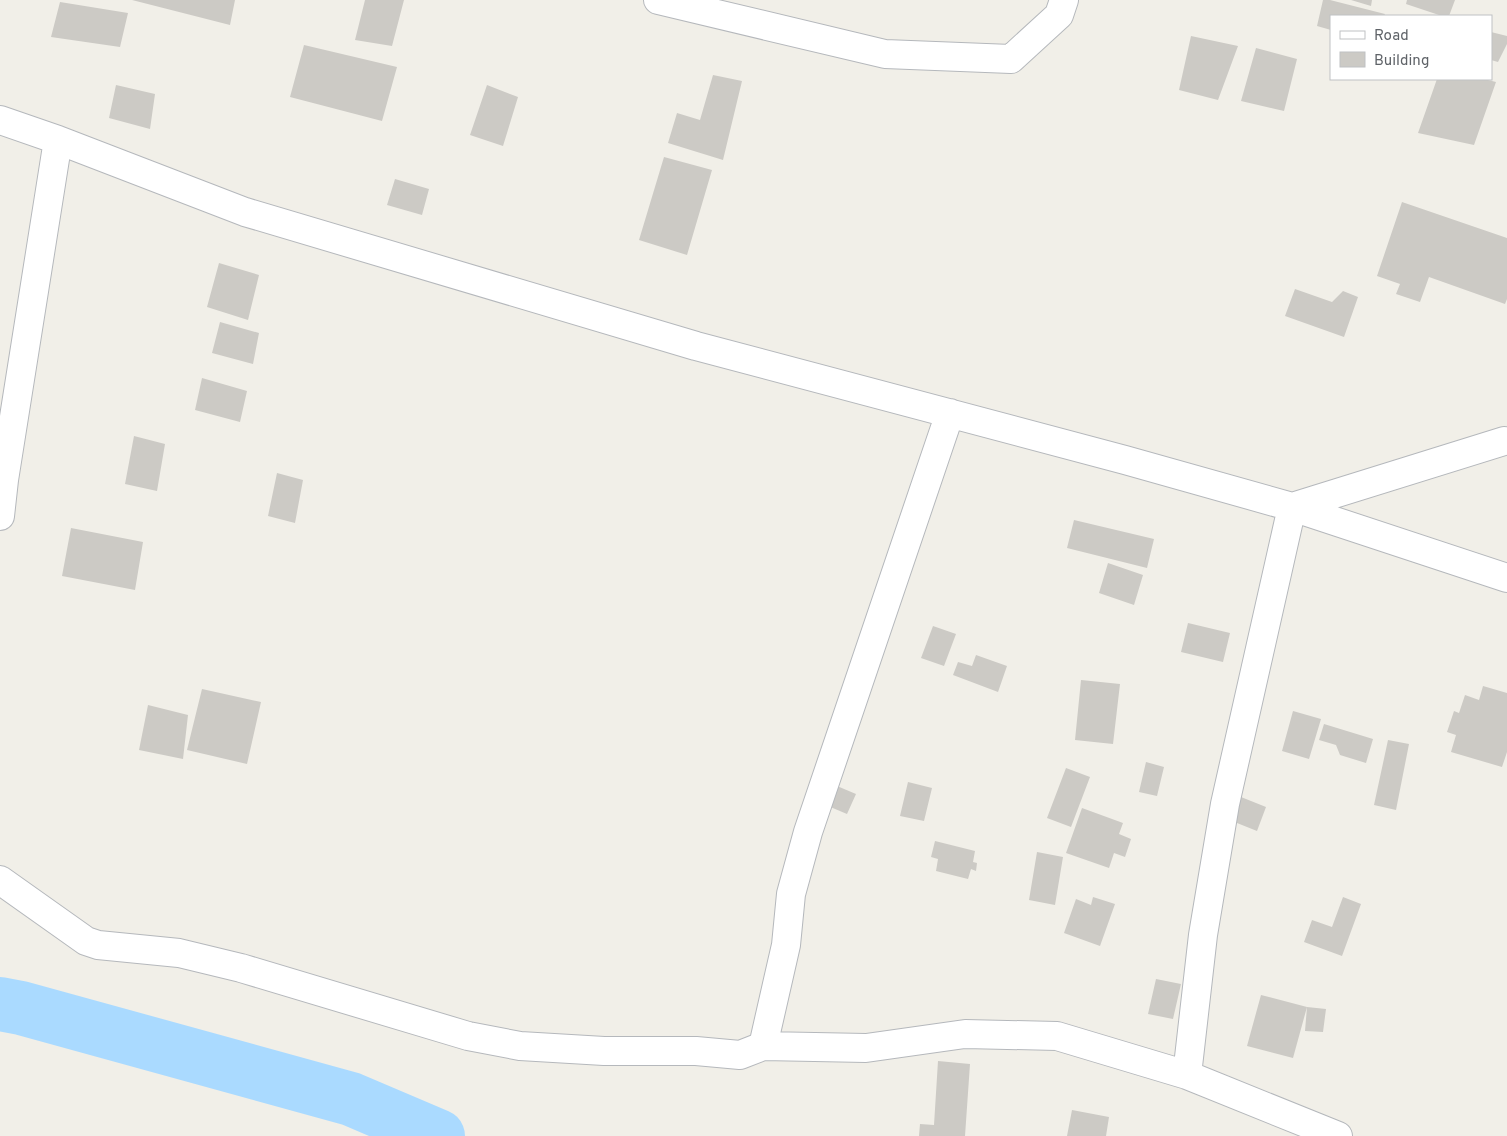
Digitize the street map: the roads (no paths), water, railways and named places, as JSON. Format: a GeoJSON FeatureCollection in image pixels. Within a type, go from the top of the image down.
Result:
{"type":"FeatureCollection","features":[{"type":"Feature","properties":{"kind":"street"},"geometry":{"type":"LineString","coordinates":[[658,0],[885,54],[1011,58],[1059,15],[1064,0]]}},
{"type":"Feature","properties":{"kind":"street"},"geometry":{"type":"LineString","coordinates":[[0,120],[58,140],[244,212],[696,346],[1124,460],[1292,507],[1507,578]]}},
{"type":"Feature","properties":{"kind":"street"},"geometry":{"type":"LineString","coordinates":[[0,516],[4,480],[58,140]]}},
{"type":"Feature","properties":{"kind":"street"},"geometry":{"type":"LineString","coordinates":[[763,1046],[786,945],[791,894],[808,832],[950,413]]}},
{"type":"Feature","properties":{"kind":"street"},"geometry":{"type":"LineString","coordinates":[[1292,507],[1506,440]]}},
{"type":"Feature","properties":{"kind":"street"},"geometry":{"type":"LineString","coordinates":[[1186,1075],[1203,936],[1225,804],[1292,507]]}},
{"type":"Feature","properties":{"kind":"street"},"geometry":{"type":"LineString","coordinates":[[0,880],[86,941],[98,945],[188,955],[241,968],[468,1036],[520,1046],[604,1051],[696,1051],[740,1055],[763,1046],[866,1048],[965,1034],[1057,1036],[1186,1075],[1338,1136]]}},
{"type":"Feature","properties":{"kind":"waterway"},"geometry":{"type":"LineString","coordinates":[[0,1004],[21,1008],[351,1099],[438,1136]]}}]}
